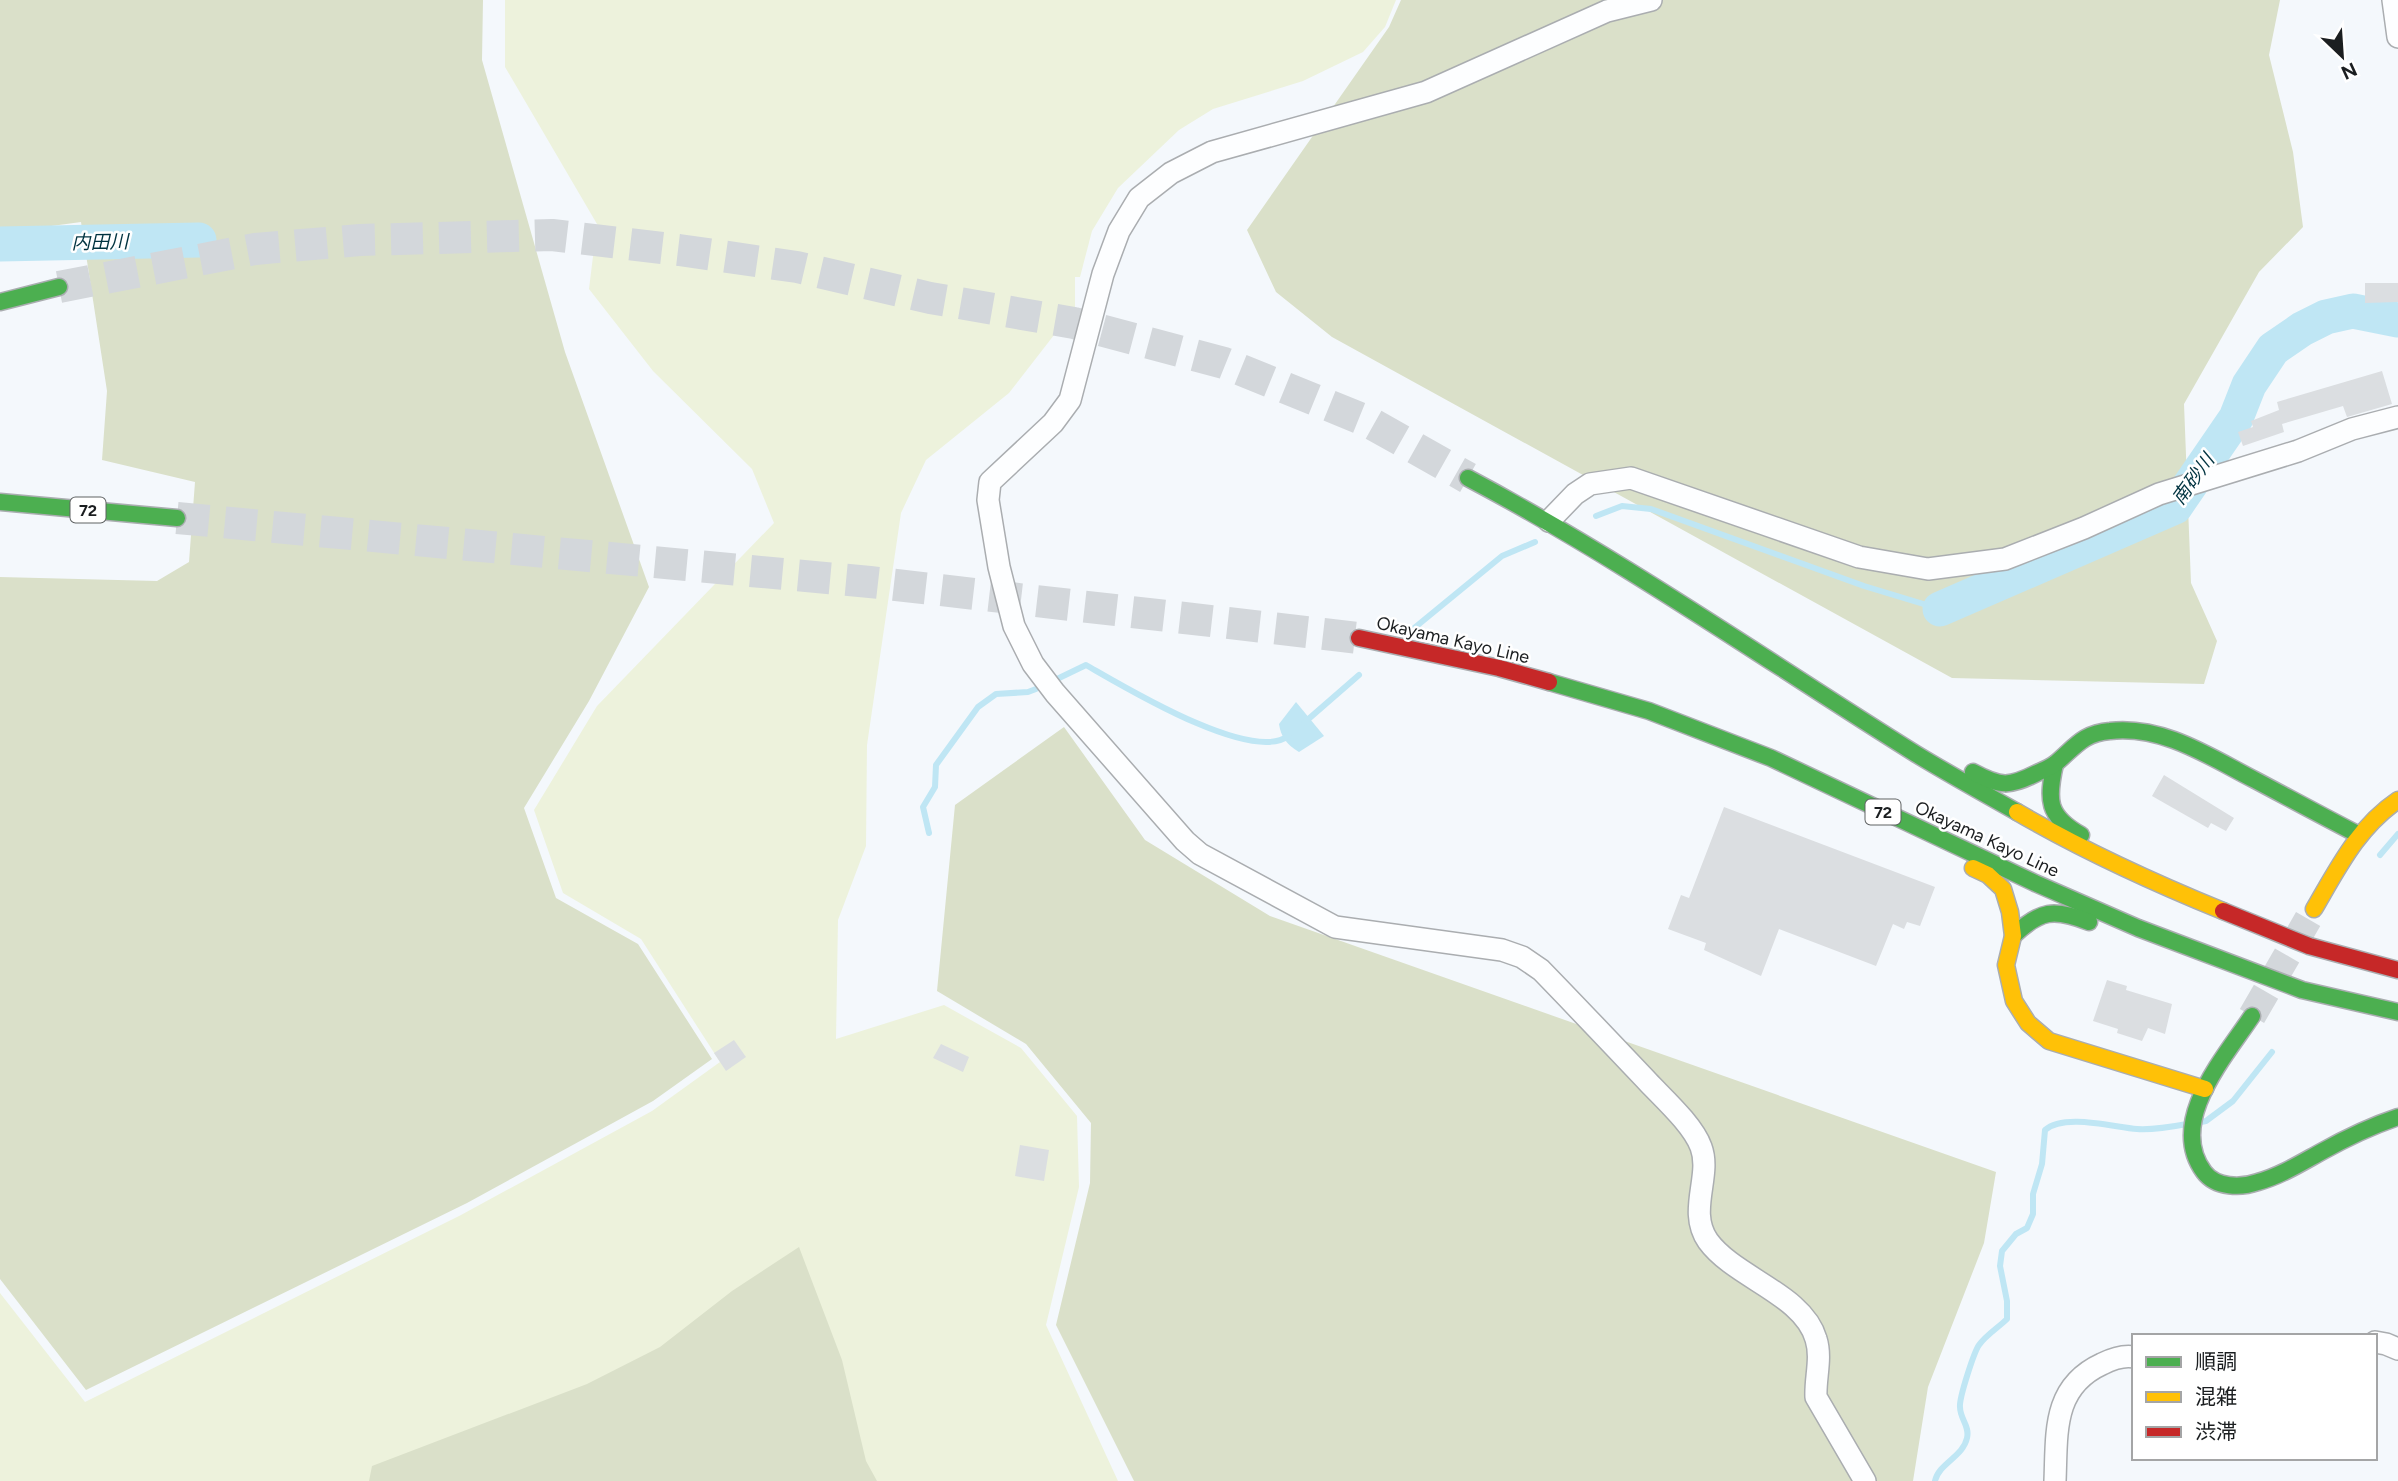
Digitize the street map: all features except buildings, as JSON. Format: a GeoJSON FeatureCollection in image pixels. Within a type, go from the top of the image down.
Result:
{"type":"FeatureCollection","features":[{"type":"Feature","properties":{"kind":"main road"},"geometry":{"type":"LineString","coordinates":[[0,302],[59,287]]}},
{"type":"Feature","properties":{"kind":"main road","name":"Okayama Kayo Line"},"geometry":{"type":"LineString","coordinates":[[1468,478],[1549,521],[1630,570],[1880,731],[2074,845],[2152,882],[2309,946],[2398,970]]}},
{"type":"Feature","properties":{"kind":"main road","name":"72"},"geometry":{"type":"LineString","coordinates":[[0,502],[177,518]]}},
{"type":"Feature","properties":{"kind":"main road","name":"Okayama Kayo Line"},"geometry":{"type":"LineString","coordinates":[[1359,638],[1499,668],[1649,711],[1771,758],[2035,883],[2195,950],[2302,990],[2398,1012]]}},
{"type":"Feature","properties":{"kind":"main road"},"geometry":{"type":"LineString","coordinates":[[1880,731],[1931,748],[1988,780],[2006,785],[2017,783],[2055,764],[2072,746],[2087,737],[2105,731],[2125,729],[2145,732],[2182,742],[2359,835]]}},
{"type":"Feature","properties":{"kind":"main road"},"geometry":{"type":"LineString","coordinates":[[2055,764],[2048,796],[2052,811],[2073,831],[2208,896],[2252,923]]}},
{"type":"Feature","properties":{"kind":"main road"},"geometry":{"type":"LineString","coordinates":[[1814,779],[1845,806],[1988,875],[2003,889],[2013,936],[2006,965],[2014,1001],[2028,1023],[2049,1041],[2205,1089]]}},
{"type":"Feature","properties":{"kind":"main road"},"geometry":{"type":"LineString","coordinates":[[2314,909],[2359,835],[2384,808],[2398,800]]}},
{"type":"Feature","properties":{"kind":"main road"},"geometry":{"type":"LineString","coordinates":[[2013,936],[2030,919],[2044,913],[2057,912],[2078,917],[2124,938],[2195,950]]}},
{"type":"Feature","properties":{"kind":"main road"},"geometry":{"type":"LineString","coordinates":[[2252,1016],[2205,1089],[2192,1126],[2193,1155],[2204,1174],[2212,1181],[2250,1185],[2263,1181],[2377,1123],[2398,1117]]}},
{"type":"Feature","properties":{"kind":"street"},"geometry":{"type":"LineString","coordinates":[[1651,0],[1607,11],[1426,92],[1212,152],[1171,173],[1139,198],[1119,231],[1102,274],[1070,400],[1053,424],[990,482],[988,500],[999,566],[1014,626],[1033,664],[1055,693],[1185,841],[1200,854],[1335,927],[1502,950],[1522,957],[1541,970],[1667,1102],[1702,1148],[1699,1209],[1701,1226],[1707,1239],[1727,1259],[1799,1311],[1809,1324],[1817,1340],[1819,1362],[1815,1382],[1816,1397],[1865,1481]]}},
{"type":"Feature","properties":{"kind":"street"},"geometry":{"type":"LineString","coordinates":[[2393,0],[2398,37]]}},
{"type":"Feature","properties":{"kind":"street"},"geometry":{"type":"LineString","coordinates":[[1549,521],[1575,494],[1590,484],[1631,478],[1859,557],[1928,569],[2005,559],[2084,528],[2159,494],[2298,451],[2352,429],[2398,417]]}},
{"type":"Feature","properties":{"kind":"street"},"geometry":{"type":"LineString","coordinates":[[2377,1342],[2398,1349]]}},
{"type":"Feature","properties":{"kind":"street"},"geometry":{"type":"LineString","coordinates":[[2055,1481],[2058,1420],[2064,1400],[2077,1381],[2093,1368],[2110,1360],[2132,1357]]}},
{"type":"Feature","properties":{"kind":"green space"},"geometry":{"type":"Polygon","coordinates":[[[0,0],[483,0],[482,60],[565,352],[649,587],[589,701],[524,808],[556,898],[638,944],[712,1059],[653,1101],[467,1203],[86,1390],[0,1279],[0,577],[157,581],[189,562],[195,482],[102,460],[107,391],[81,222],[0,233],[0,0]]]}},
{"type":"Feature","properties":{"kind":"green space"},"geometry":{"type":"Polygon","coordinates":[[[505,0],[1396,0],[1385,27],[1363,52],[1303,81],[1213,109],[1179,130],[1118,188],[1092,231],[1080,277],[1075,277],[1075,308],[1009,393],[926,460],[901,513],[867,745],[866,846],[838,920],[836,1039],[944,1005],[1021,1048],[1077,1116],[1079,1187],[1046,1325],[1118,1481],[0,1481],[0,1293],[85,1402],[461,1215],[652,1111],[720,1062],[641,939],[563,893],[534,810],[597,706],[774,523],[752,469],[653,371],[589,289],[597,224],[505,67],[505,0]]]}},
{"type":"Feature","properties":{"kind":"green space"},"geometry":{"type":"Polygon","coordinates":[[[1401,0],[2280,0],[2269,55],[2293,152],[2303,227],[2259,272],[2184,404],[2191,583],[2217,641],[2204,684],[1952,678],[1332,337],[1276,292],[1247,230],[1389,27],[1401,0]]]}},
{"type":"Feature","properties":{"kind":"green space"},"geometry":{"type":"Polygon","coordinates":[[[1064,727],[1145,840],[1270,916],[1996,1172],[1984,1243],[1928,1387],[1913,1481],[1134,1481],[1056,1325],[1090,1183],[1091,1123],[1026,1044],[937,991],[955,805],[1064,727]]]}},
{"type":"Feature","properties":{"kind":"green space"},"geometry":{"type":"Polygon","coordinates":[[[799,1247],[842,1360],[866,1461],[877,1481],[369,1481],[372,1466],[587,1384],[660,1347],[732,1291],[799,1247]]]}},
{"type":"Feature","properties":{"kind":"water"},"geometry":{"type":"Polygon","coordinates":[[[1296,702],[1324,736],[1299,752],[1285,740],[1279,724],[1296,702]]]}},
{"type":"Feature","properties":{"kind":"waterway","name":"内田川"},"geometry":{"type":"LineString","coordinates":[[0,244],[199,240]]}},
{"type":"Feature","properties":{"kind":"waterway","name":"南砂川"},"geometry":{"type":"LineString","coordinates":[[1940,609],[2175,507],[2236,418],[2249,385],[2273,349],[2302,329],[2326,317],[2353,311],[2398,320]]}},
{"type":"Feature","properties":{"kind":"waterway"},"geometry":{"type":"LineString","coordinates":[[1596,516],[1622,506],[1651,509],[1864,586],[1940,609]]}},
{"type":"Feature","properties":{"kind":"waterway"},"geometry":{"type":"LineString","coordinates":[[1413,629],[1502,556],[1535,542]]}},
{"type":"Feature","properties":{"kind":"waterway"},"geometry":{"type":"LineString","coordinates":[[1057,679],[1086,665],[1156,704],[1218,731],[1246,740],[1270,742],[1288,736]]}},
{"type":"Feature","properties":{"kind":"waterway"},"geometry":{"type":"LineString","coordinates":[[1305,722],[1359,675]]}},
{"type":"Feature","properties":{"kind":"waterway"},"geometry":{"type":"LineString","coordinates":[[929,833],[923,807],[935,787],[936,765],[978,707],[996,694],[1036,689]]}},
{"type":"Feature","properties":{"kind":"waterway"},"geometry":{"type":"LineString","coordinates":[[2380,855],[2398,834]]}},
{"type":"Feature","properties":{"kind":"waterway"},"geometry":{"type":"LineString","coordinates":[[2201,1122],[2233,1101],[2272,1052]]}},
{"type":"Feature","properties":{"kind":"waterway"},"geometry":{"type":"LineString","coordinates":[[1935,1481],[1941,1469],[1965,1445],[1967,1430],[1960,1411],[1960,1402],[1977,1349],[1985,1338],[2007,1319],[2007,1301],[2000,1266],[2002,1251],[2016,1234],[2027,1228],[2033,1214],[2033,1194],[2042,1164],[2045,1130],[2064,1122],[2089,1122],[2143,1129],[2187,1124]]}},
{"type":"Feature","properties":{"kind":"tunnel"},"geometry":{"type":"LineString","coordinates":[[59,287],[255,249],[360,240],[552,235],[679,250],[797,267],[930,298],[1074,323],[1224,363],[1367,421],[1468,478]]}},
{"type":"Feature","properties":{"kind":"tunnel"},"geometry":{"type":"LineString","coordinates":[[177,518],[870,582],[1359,638]]}},
{"type":"Feature","properties":{"kind":"tunnel"},"geometry":{"type":"LineString","coordinates":[[2252,1016],[2314,909]]}},
{"type":"Feature","properties":{"kind":"traffic: fast"},"geometry":{"type":"LineString","coordinates":[[0,302],[59,287]]}},
{"type":"Feature","properties":{"kind":"traffic: fast"},"geometry":{"type":"LineString","coordinates":[[1468,478],[1582,543],[1916,754],[2017,812]]}},
{"type":"Feature","properties":{"kind":"traffic: fast"},"geometry":{"type":"LineString","coordinates":[[0,502],[177,518]]}},
{"type":"Feature","properties":{"kind":"traffic: fast"},"geometry":{"type":"LineString","coordinates":[[1549,682],[1649,711],[1771,758],[2035,883],[2138,928],[2302,990],[2398,1012]]}},
{"type":"Feature","properties":{"kind":"traffic: fast"},"geometry":{"type":"LineString","coordinates":[[1973,772],[1998,783],[2012,783],[2052,766],[2080,742],[2101,732],[2130,730],[2149,733],[2203,753],[2359,835]]}},
{"type":"Feature","properties":{"kind":"traffic: fast"},"geometry":{"type":"LineString","coordinates":[[2055,764],[2051,788],[2052,806],[2061,821],[2081,835]]}},
{"type":"Feature","properties":{"kind":"traffic: fast"},"geometry":{"type":"LineString","coordinates":[[2013,936],[2031,921],[2048,914],[2057,913],[2089,922]]}},
{"type":"Feature","properties":{"kind":"traffic: fast"},"geometry":{"type":"LineString","coordinates":[[2252,1016],[2215,1071],[2196,1112],[2192,1132],[2194,1153],[2209,1177],[2222,1184],[2251,1184],[2290,1169],[2359,1133],[2398,1117]]}},
{"type":"Feature","properties":{"kind":"traffic: slow"},"geometry":{"type":"LineString","coordinates":[[2314,909],[2360,836],[2398,800]]}},
{"type":"Feature","properties":{"kind":"traffic: slow"},"geometry":{"type":"LineString","coordinates":[[2017,812],[2118,865],[2223,911]]}},
{"type":"Feature","properties":{"kind":"traffic: slow"},"geometry":{"type":"LineString","coordinates":[[1973,868],[1988,875],[2003,889],[2013,936],[2006,965],[2014,1001],[2028,1023],[2049,1041],[2205,1089]]}},
{"type":"Feature","properties":{"kind":"traffic: jam"},"geometry":{"type":"LineString","coordinates":[[1359,638],[1499,668],[1549,682]]}},
{"type":"Feature","properties":{"kind":"traffic: jam"},"geometry":{"type":"LineString","coordinates":[[2223,911],[2309,946],[2398,970]]}}]}
